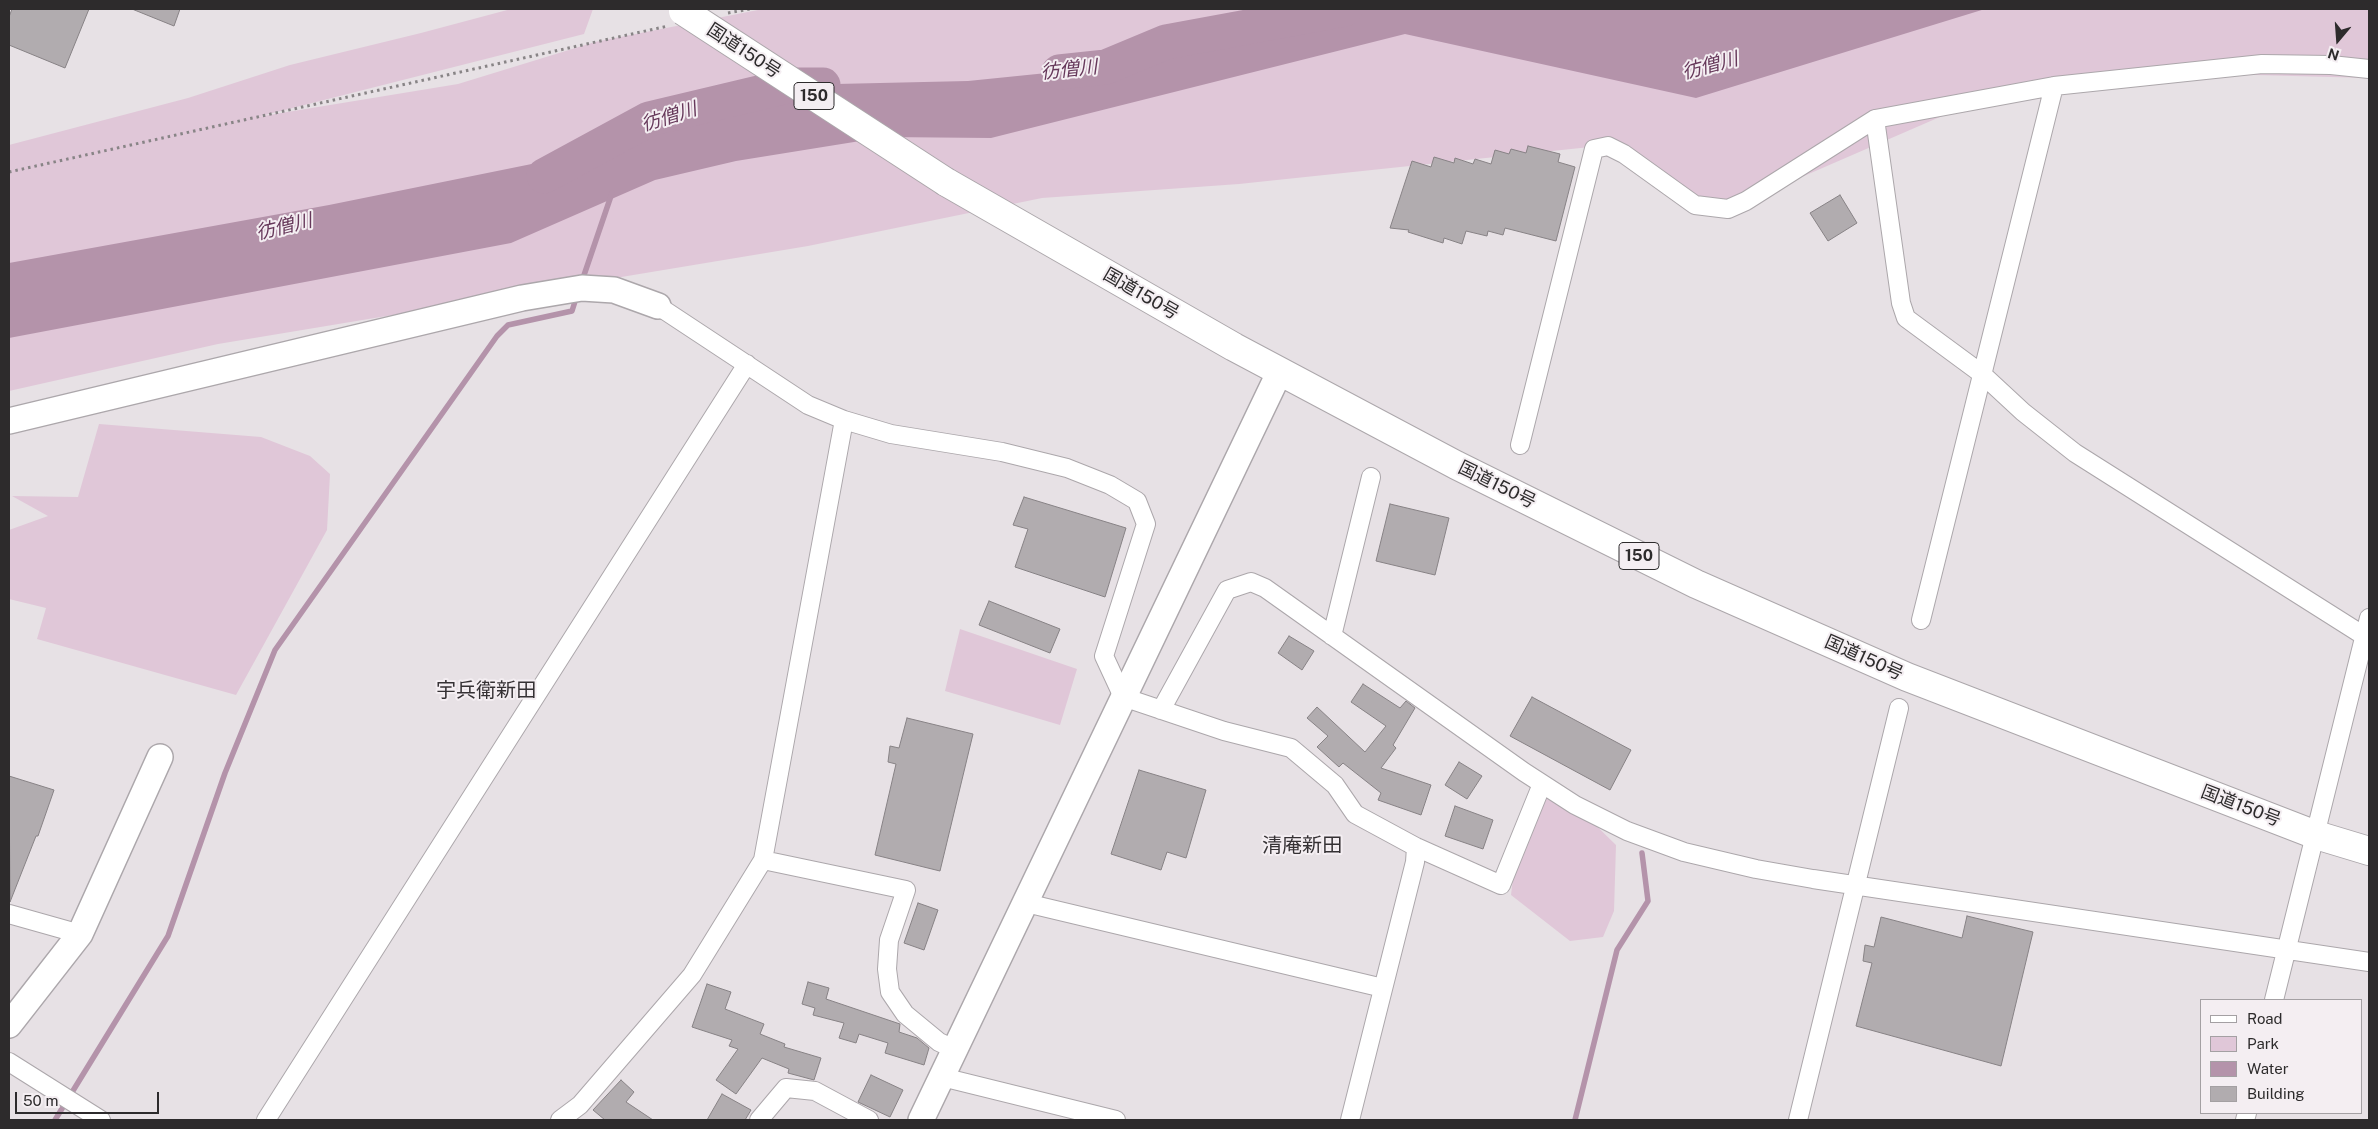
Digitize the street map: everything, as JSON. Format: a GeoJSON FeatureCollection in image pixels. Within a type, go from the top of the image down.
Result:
{"type":"FeatureCollection","features":[{"type":"Feature","properties":{"kind":"highway","name":"国道150号"},"geometry":{"type":"LineString","coordinates":[[682,10],[946,182],[1234,347],[1456,465],[1696,584],[1907,677],[2316,835],[2369,851]]}},
{"type":"Feature","properties":{"kind":"street"},"geometry":{"type":"LineString","coordinates":[[1520,444],[1594,149],[1608,146],[1624,154],[1695,205],[1728,209],[1746,202],[1875,119],[2054,86],[2262,64],[2330,65],[2369,69]]}},
{"type":"Feature","properties":{"kind":"street"},"geometry":{"type":"LineString","coordinates":[[1921,620],[2054,86]]}},
{"type":"Feature","properties":{"kind":"street"},"geometry":{"type":"LineString","coordinates":[[1875,119],[1901,303],[1906,318],[1982,374],[2023,412],[2075,453],[2367,638]]}},
{"type":"Feature","properties":{"kind":"street"},"geometry":{"type":"LineString","coordinates":[[9,421],[522,298],[590,289],[614,290],[658,306],[808,405],[844,420],[891,434],[1002,452],[1067,468],[1110,485],[1137,501],[1146,524],[1104,656],[1123,697],[1224,731],[1291,748],[1334,785],[1355,814],[1416,847],[1501,885],[1542,784]]}},
{"type":"Feature","properties":{"kind":"street"},"geometry":{"type":"LineString","coordinates":[[266,1120],[747,364]]}},
{"type":"Feature","properties":{"kind":"street"},"geometry":{"type":"LineString","coordinates":[[921,1120],[1280,371]]}},
{"type":"Feature","properties":{"kind":"street"},"geometry":{"type":"LineString","coordinates":[[560,1120],[580,1105],[692,975],[763,860],[844,420]]}},
{"type":"Feature","properties":{"kind":"street"},"geometry":{"type":"LineString","coordinates":[[1332,636],[1371,477]]}},
{"type":"Feature","properties":{"kind":"street"},"geometry":{"type":"LineString","coordinates":[[1161,710],[1227,590],[1251,582],[1265,588],[1542,784],[1576,805],[1627,831],[1684,852],[1756,869],[1855,885],[2369,962]]}},
{"type":"Feature","properties":{"kind":"street"},"geometry":{"type":"LineString","coordinates":[[2274,999],[2367,638],[2369,618]]}},
{"type":"Feature","properties":{"kind":"street"},"geometry":{"type":"LineString","coordinates":[[1798,1120],[1899,708]]}},
{"type":"Feature","properties":{"kind":"street"},"geometry":{"type":"LineString","coordinates":[[9,1025],[80,934],[160,757]]}},
{"type":"Feature","properties":{"kind":"street"},"geometry":{"type":"LineString","coordinates":[[1350,1120],[1415,862],[1416,847]]}},
{"type":"Feature","properties":{"kind":"street"},"geometry":{"type":"LineString","coordinates":[[763,860],[906,890],[888,940],[887,969],[890,992],[905,1014],[939,1042],[956,1050]]}},
{"type":"Feature","properties":{"kind":"street"},"geometry":{"type":"LineString","coordinates":[[1026,904],[1383,988]]}},
{"type":"Feature","properties":{"kind":"street"},"geometry":{"type":"LineString","coordinates":[[9,914],[80,934]]}},
{"type":"Feature","properties":{"kind":"street"},"geometry":{"type":"LineString","coordinates":[[9,1062],[101,1120]]}},
{"type":"Feature","properties":{"kind":"street"},"geometry":{"type":"LineString","coordinates":[[942,1077],[1116,1120]]}},
{"type":"Feature","properties":{"kind":"street"},"geometry":{"type":"LineString","coordinates":[[759,1120],[786,1088],[815,1091],[869,1120]]}},
{"type":"Feature","properties":{"kind":"path"},"geometry":{"type":"LineString","coordinates":[[9,172],[595,42]]}},
{"type":"Feature","properties":{"kind":"green space"},"geometry":{"type":"Polygon","coordinates":[[[511,9],[593,9],[584,34],[257,117],[458,84],[595,42],[763,9],[2369,9],[2369,78],[2180,73],[1979,100],[1728,209],[1590,147],[1239,184],[1042,198],[808,246],[218,344],[9,391],[9,145],[188,98],[290,65],[511,9]]]}},
{"type":"Feature","properties":{"kind":"green space"},"geometry":{"type":"Polygon","coordinates":[[[99,424],[261,437],[310,456],[330,474],[327,530],[236,695],[37,639],[46,608],[9,599],[9,530],[48,516],[12,496],[78,497],[99,424]]]}},
{"type":"Feature","properties":{"kind":"green space"},"geometry":{"type":"Polygon","coordinates":[[[960,629],[1077,669],[1060,725],[945,691],[960,629]]]}},
{"type":"Feature","properties":{"kind":"green space"},"geometry":{"type":"Polygon","coordinates":[[[1542,784],[1575,805],[1616,845],[1614,911],[1603,937],[1570,941],[1511,895],[1517,845],[1542,784]]]}},
{"type":"Feature","properties":{"kind":"water"},"geometry":{"type":"Polygon","coordinates":[[[1332,9],[1985,9],[1696,98],[1405,34],[991,138],[885,137],[736,161],[655,180],[511,243],[9,338],[9,263],[329,205],[586,153],[792,85],[968,81],[1106,67],[1332,9]]]}},
{"type":"Feature","properties":{"kind":"building"},"geometry":{"type":"Polygon","coordinates":[[[12,9],[89,9],[65,68],[9,45],[9,17],[12,9]]]}},
{"type":"Feature","properties":{"kind":"building"},"geometry":{"type":"Polygon","coordinates":[[[132,9],[180,9],[174,26],[132,9]]]}},
{"type":"Feature","properties":{"kind":"building"},"geometry":{"type":"Polygon","coordinates":[[[1528,146],[1560,154],[1558,162],[1575,167],[1556,241],[1505,228],[1503,235],[1488,231],[1487,236],[1466,231],[1462,244],[1444,238],[1443,243],[1408,232],[1409,230],[1390,228],[1412,161],[1431,167],[1434,157],[1454,163],[1455,158],[1473,164],[1475,159],[1491,164],[1495,150],[1509,154],[1511,149],[1526,153],[1528,146]]]}},
{"type":"Feature","properties":{"kind":"building"},"geometry":{"type":"Polygon","coordinates":[[[1840,195],[1857,223],[1828,241],[1810,213],[1840,195]]]}},
{"type":"Feature","properties":{"kind":"building"},"geometry":{"type":"Polygon","coordinates":[[[1024,497],[1126,528],[1105,597],[1015,567],[1028,529],[1013,525],[1024,497]]]}},
{"type":"Feature","properties":{"kind":"building"},"geometry":{"type":"Polygon","coordinates":[[[1390,504],[1449,518],[1435,575],[1376,561],[1390,504]]]}},
{"type":"Feature","properties":{"kind":"building"},"geometry":{"type":"Polygon","coordinates":[[[989,601],[1060,629],[1050,653],[979,625],[989,601]]]}},
{"type":"Feature","properties":{"kind":"building"},"geometry":{"type":"Polygon","coordinates":[[[1289,636],[1314,651],[1302,670],[1278,653],[1289,636]]]}},
{"type":"Feature","properties":{"kind":"building"},"geometry":{"type":"Polygon","coordinates":[[[1363,684],[1400,708],[1406,701],[1415,708],[1393,745],[1396,748],[1381,768],[1431,785],[1421,815],[1378,800],[1381,793],[1343,763],[1339,767],[1317,747],[1328,736],[1307,718],[1317,707],[1365,752],[1386,726],[1351,702],[1363,684]]]}},
{"type":"Feature","properties":{"kind":"building"},"geometry":{"type":"Polygon","coordinates":[[[1532,697],[1631,750],[1610,790],[1510,736],[1532,697]]]}},
{"type":"Feature","properties":{"kind":"building"},"geometry":{"type":"Polygon","coordinates":[[[907,718],[973,734],[940,871],[875,855],[896,764],[888,762],[890,746],[899,748],[907,718]]]}},
{"type":"Feature","properties":{"kind":"building"},"geometry":{"type":"Polygon","coordinates":[[[1459,762],[1482,776],[1467,799],[1445,785],[1459,762]]]}},
{"type":"Feature","properties":{"kind":"building"},"geometry":{"type":"Polygon","coordinates":[[[1139,770],[1206,790],[1186,858],[1167,852],[1161,870],[1111,854],[1139,770]]]}},
{"type":"Feature","properties":{"kind":"building"},"geometry":{"type":"Polygon","coordinates":[[[9,776],[54,790],[38,836],[36,836],[10,902],[9,776]]]}},
{"type":"Feature","properties":{"kind":"building"},"geometry":{"type":"Polygon","coordinates":[[[1455,806],[1493,820],[1483,849],[1445,836],[1455,806]]]}},
{"type":"Feature","properties":{"kind":"building"},"geometry":{"type":"Polygon","coordinates":[[[918,903],[938,910],[924,950],[904,943],[918,903]]]}},
{"type":"Feature","properties":{"kind":"building"},"geometry":{"type":"Polygon","coordinates":[[[1967,916],[2033,932],[2001,1066],[1856,1026],[1872,963],[1863,961],[1865,945],[1874,947],[1881,917],[1962,938],[1967,916]]]}},
{"type":"Feature","properties":{"kind":"building"},"geometry":{"type":"Polygon","coordinates":[[[808,982],[829,988],[826,999],[900,1024],[899,1032],[917,1038],[929,1048],[924,1065],[885,1053],[888,1043],[859,1034],[856,1043],[839,1038],[844,1023],[813,1015],[815,1008],[802,1004],[808,982]]]}},
{"type":"Feature","properties":{"kind":"building"},"geometry":{"type":"Polygon","coordinates":[[[707,984],[731,992],[725,1009],[764,1024],[760,1034],[785,1044],[784,1047],[821,1058],[814,1080],[788,1073],[789,1069],[762,1058],[736,1094],[716,1080],[738,1049],[729,1046],[732,1040],[692,1027],[707,984]]]}},
{"type":"Feature","properties":{"kind":"building"},"geometry":{"type":"Polygon","coordinates":[[[871,1075],[903,1090],[890,1117],[858,1102],[871,1075]]]}},
{"type":"Feature","properties":{"kind":"building"},"geometry":{"type":"Polygon","coordinates":[[[621,1080],[634,1092],[626,1102],[653,1120],[605,1120],[593,1110],[621,1080]]]}},
{"type":"Feature","properties":{"kind":"building"},"geometry":{"type":"Polygon","coordinates":[[[722,1094],[751,1110],[745,1120],[707,1120],[722,1094]]]}},
{"type":"Feature","properties":{"kind":"waterway","name":"彷僧川"},"geometry":{"type":"LineString","coordinates":[[1059,72],[1106,67],[1166,42],[1345,9]]}},
{"type":"Feature","properties":{"kind":"waterway","name":"彷僧川"},"geometry":{"type":"LineString","coordinates":[[544,176],[649,119],[792,85],[823,85]]}},
{"type":"Feature","properties":{"kind":"waterway"},"geometry":{"type":"LineString","coordinates":[[628,144],[634,127]]}},
{"type":"Feature","properties":{"kind":"waterway"},"geometry":{"type":"LineString","coordinates":[[582,281],[612,193]]}},
{"type":"Feature","properties":{"kind":"waterway"},"geometry":{"type":"LineString","coordinates":[[55,1120],[168,936],[225,773],[275,650],[497,336],[508,325],[572,311],[577,295]]}},
{"type":"Feature","properties":{"kind":"waterway"},"geometry":{"type":"LineString","coordinates":[[1575,1120],[1617,950],[1648,901],[1642,853]]}},
{"type":"Feature","properties":{"kind":"district","name":"宇兵衛新田"},"geometry":{"type":"Point","coordinates":[486,691]}},
{"type":"Feature","properties":{"kind":"district","name":"清庵新田"},"geometry":{"type":"Point","coordinates":[1302,846]}}]}
